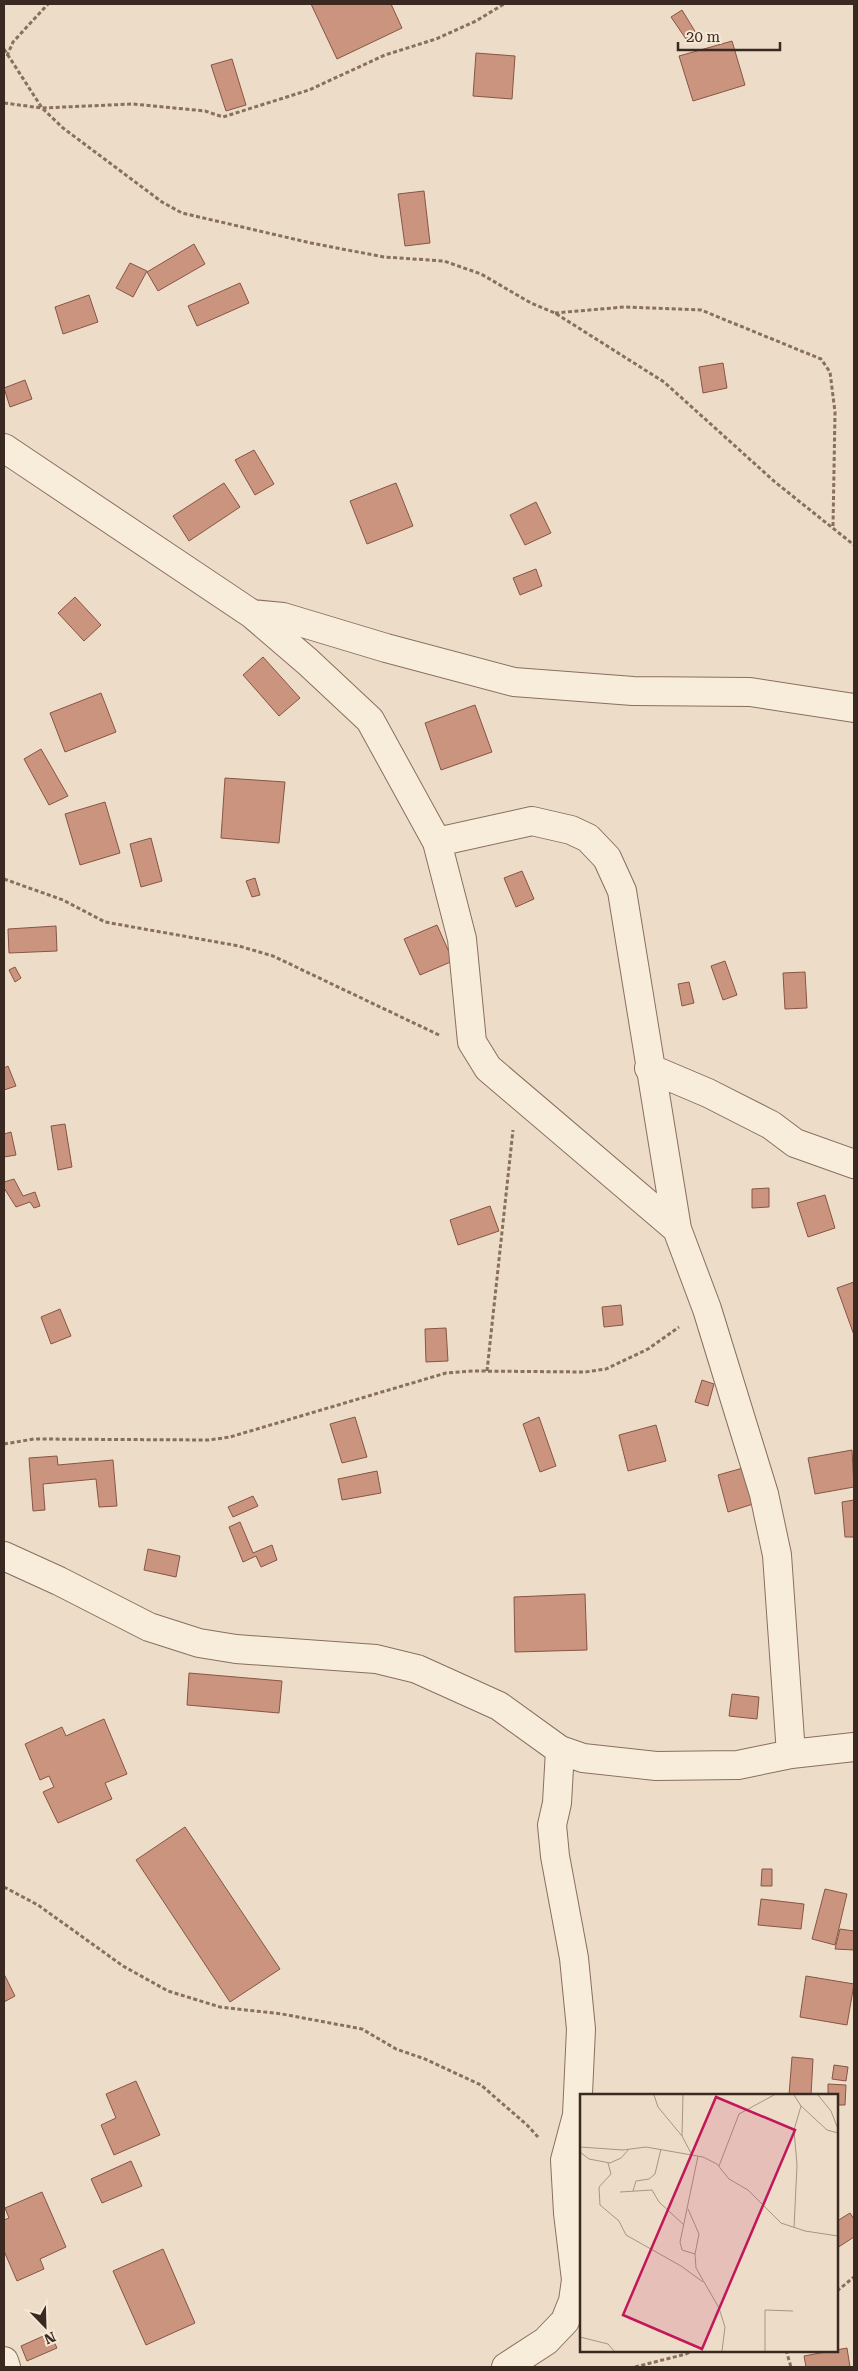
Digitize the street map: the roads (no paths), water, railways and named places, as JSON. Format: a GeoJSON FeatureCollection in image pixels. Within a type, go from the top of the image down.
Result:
{"type":"FeatureCollection","features":[{"type":"Feature","properties":{"kind":"street"},"geometry":{"type":"LineString","coordinates":[[4,448],[252,614],[308,662],[370,720],[437,842],[462,939],[472,1042],[488,1068],[676,1229]]}},
{"type":"Feature","properties":{"kind":"street"},"geometry":{"type":"LineString","coordinates":[[252,614],[283,617],[386,648],[514,682],[633,691],[750,692],[854,708]]}},
{"type":"Feature","properties":{"kind":"street"},"geometry":{"type":"LineString","coordinates":[[437,842],[532,821],[588,838],[607,858],[622,891],[676,1229],[706,1308],[764,1494],[777,1555],[791,1754]]}},
{"type":"Feature","properties":{"kind":"street"},"geometry":{"type":"LineString","coordinates":[[649,1068],[708,1093],[771,1125],[795,1143],[854,1164]]}},
{"type":"Feature","properties":{"kind":"street"},"geometry":{"type":"LineString","coordinates":[[4,1556],[59,1581],[149,1627],[199,1643],[236,1649],[376,1659],[416,1669],[499,1706],[560,1750],[584,1758],[656,1766],[738,1766],[791,1754],[852,1749]]}},
{"type":"Feature","properties":{"kind":"street"},"geometry":{"type":"LineString","coordinates":[[506,2367],[546,2341],[565,2321],[573,2301],[576,2280],[568,2213],[565,2160],[577,2115],[581,2029],[574,1958],[554,1848],[552,1825],[557,1803],[560,1750]]}},
{"type":"Feature","properties":{"kind":"street"},"geometry":{"type":"LineString","coordinates":[[4,2361],[6,2367]]}}]}
